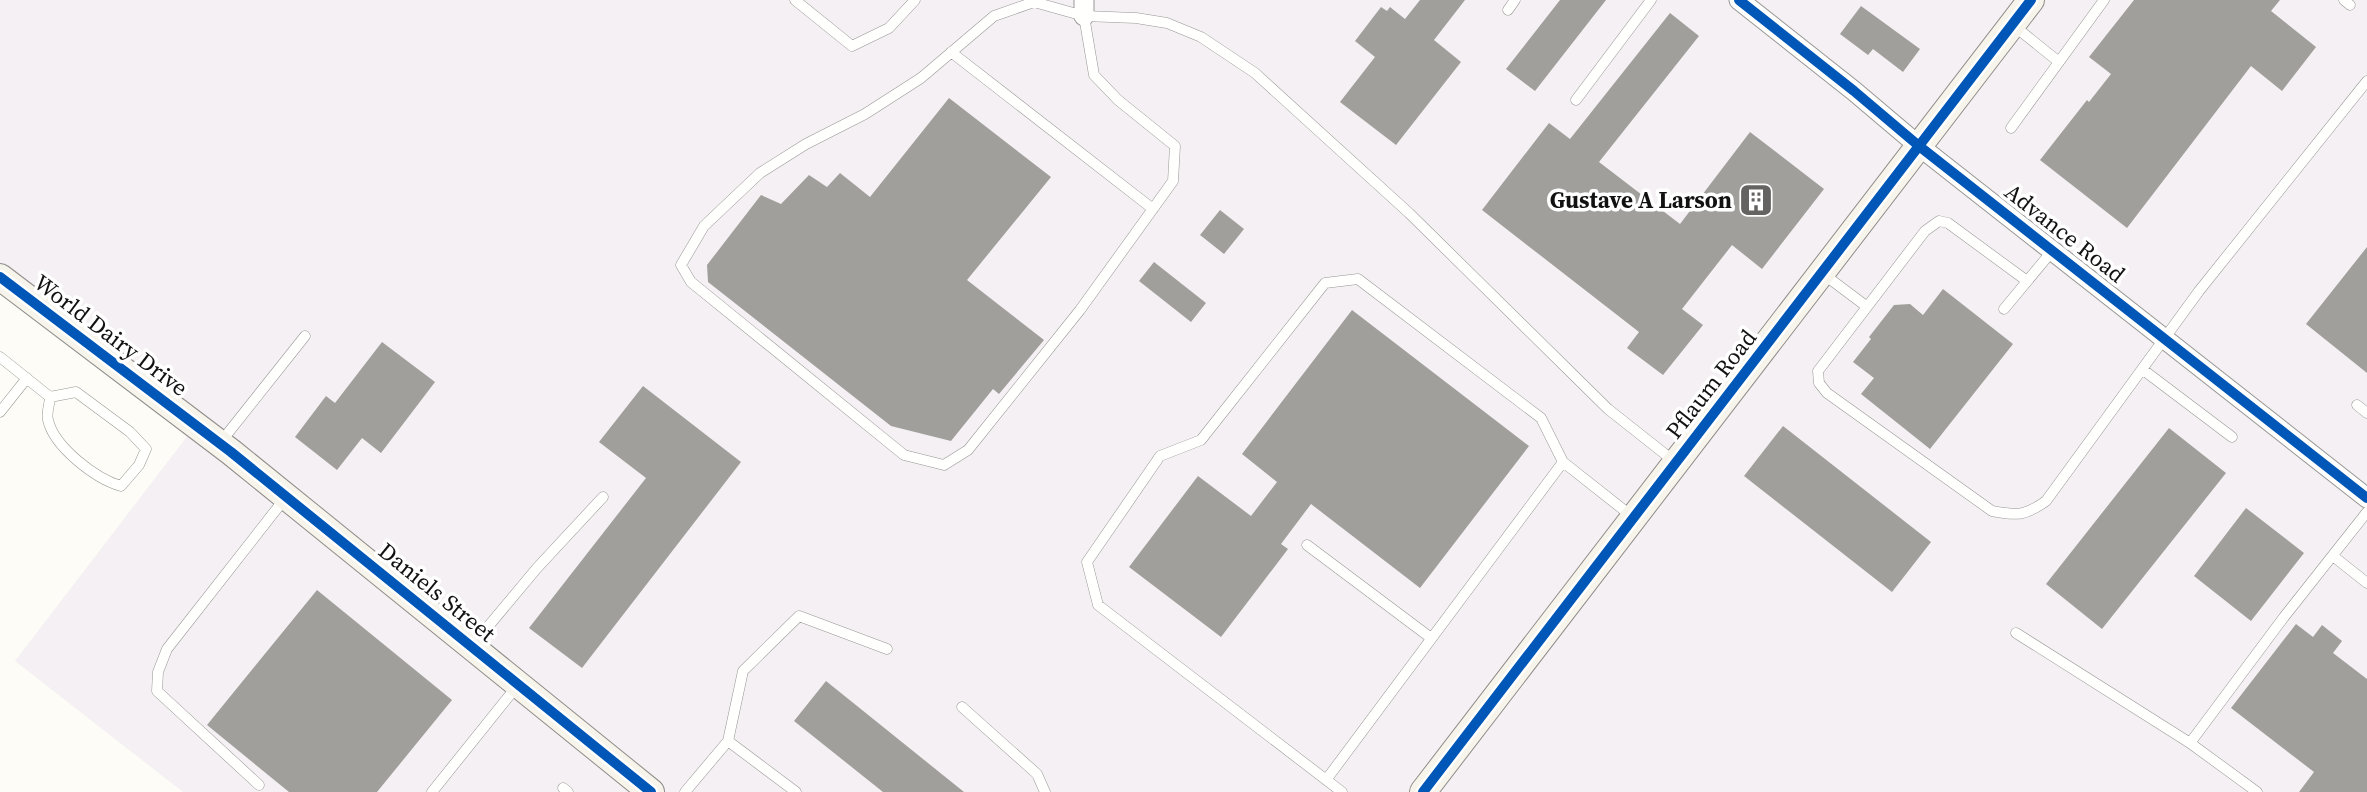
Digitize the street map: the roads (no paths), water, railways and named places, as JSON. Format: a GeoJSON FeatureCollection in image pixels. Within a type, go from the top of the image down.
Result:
{"type":"FeatureCollection","features":[{"type":"Feature","properties":{"kind":"street","name":"Advance Road"},"geometry":{"type":"LineString","coordinates":[[1739,0],[1919,146],[2367,498]]}},
{"type":"Feature","properties":{"kind":"street","name":"Pflaum Road"},"geometry":{"type":"LineString","coordinates":[[1423,792],[2031,0]]}},
{"type":"Feature","properties":{"kind":"street","name":"World Dairy Drive"},"geometry":{"type":"LineString","coordinates":[[5,285],[195,426]]}},
{"type":"Feature","properties":{"kind":"street","name":"Daniels Street"},"geometry":{"type":"LineString","coordinates":[[195,426],[286,496],[651,792]]}},
{"type":"Feature","properties":{"kind":"lane"},"geometry":{"type":"LineString","coordinates":[[795,0],[852,46],[889,28],[915,0]]}},
{"type":"Feature","properties":{"kind":"lane"},"geometry":{"type":"LineString","coordinates":[[1508,10],[1515,0]]}},
{"type":"Feature","properties":{"kind":"lane"},"geometry":{"type":"LineString","coordinates":[[1576,100],[1651,0]]}},
{"type":"Feature","properties":{"kind":"lane"},"geometry":{"type":"LineString","coordinates":[[2011,128],[2104,0]]}},
{"type":"Feature","properties":{"kind":"lane"},"geometry":{"type":"LineString","coordinates":[[1084,8],[1094,75],[1118,100],[1175,146],[1173,181],[1080,310],[968,450],[944,465],[904,456],[691,282],[681,265],[704,226],[760,173],[806,144],[865,114],[920,78],[994,16],[1034,2],[1084,8],[1167,23],[1201,37],[1255,73],[1409,213],[1608,410],[1676,463]]}},
{"type":"Feature","properties":{"kind":"lane"},"geometry":{"type":"LineString","coordinates":[[2013,24],[2059,62]]}},
{"type":"Feature","properties":{"kind":"lane"},"geometry":{"type":"LineString","coordinates":[[951,52],[1153,209]]}},
{"type":"Feature","properties":{"kind":"lane"},"geometry":{"type":"LineString","coordinates":[[2027,281],[1948,223],[1939,221],[1925,231],[1818,371],[1819,383],[1827,393],[1993,511],[2014,516],[2030,512],[2046,502],[2199,290],[2367,80]]}},
{"type":"Feature","properties":{"kind":"lane"},"geometry":{"type":"LineString","coordinates":[[2004,309],[2053,250]]}},
{"type":"Feature","properties":{"kind":"lane"},"geometry":{"type":"LineString","coordinates":[[1822,273],[1866,306]]}},
{"type":"Feature","properties":{"kind":"lane"},"geometry":{"type":"LineString","coordinates":[[1342,792],[1098,605],[1087,562],[1160,456],[1201,440],[1325,283],[1358,279],[1541,418],[1563,462],[1634,518]]}},
{"type":"Feature","properties":{"kind":"lane"},"geometry":{"type":"LineString","coordinates":[[219,444],[304,336]]}},
{"type":"Feature","properties":{"kind":"lane"},"geometry":{"type":"LineString","coordinates":[[0,357],[50,397]]}},
{"type":"Feature","properties":{"kind":"lane"},"geometry":{"type":"LineString","coordinates":[[2142,369],[2232,437]]}},
{"type":"Feature","properties":{"kind":"lane"},"geometry":{"type":"LineString","coordinates":[[0,412],[27,378]]}},
{"type":"Feature","properties":{"kind":"lane"},"geometry":{"type":"LineString","coordinates":[[76,392],[130,432],[146,449],[139,465],[121,486],[106,482],[89,471],[64,447],[48,419],[50,397],[76,392]]}},
{"type":"Feature","properties":{"kind":"lane"},"geometry":{"type":"LineString","coordinates":[[2357,405],[2367,413]]}},
{"type":"Feature","properties":{"kind":"lane"},"geometry":{"type":"LineString","coordinates":[[1325,780],[1563,462]]}},
{"type":"Feature","properties":{"kind":"lane"},"geometry":{"type":"LineString","coordinates":[[259,785],[158,691],[158,672],[167,649],[286,496]]}},
{"type":"Feature","properties":{"kind":"lane"},"geometry":{"type":"LineString","coordinates":[[471,647],[537,568],[603,497]]}},
{"type":"Feature","properties":{"kind":"lane"},"geometry":{"type":"LineString","coordinates":[[2190,743],[2284,617],[2367,513]]}},
{"type":"Feature","properties":{"kind":"lane"},"geometry":{"type":"LineString","coordinates":[[1307,545],[1431,638]]}},
{"type":"Feature","properties":{"kind":"lane"},"geometry":{"type":"LineString","coordinates":[[2333,556],[2367,583]]}},
{"type":"Feature","properties":{"kind":"lane"},"geometry":{"type":"LineString","coordinates":[[685,792],[728,741],[743,671],[799,616],[887,649]]}},
{"type":"Feature","properties":{"kind":"lane"},"geometry":{"type":"LineString","coordinates":[[2016,633],[2190,743],[2257,792]]}},
{"type":"Feature","properties":{"kind":"lane"},"geometry":{"type":"LineString","coordinates":[[432,792],[518,686]]}},
{"type":"Feature","properties":{"kind":"lane"},"geometry":{"type":"LineString","coordinates":[[961,707],[1037,774],[1045,792]]}},
{"type":"Feature","properties":{"kind":"lane"},"geometry":{"type":"LineString","coordinates":[[728,741],[796,792]]}},
{"type":"Feature","properties":{"kind":"place","name":"Gustave A Larson"},"geometry":{"type":"Point","coordinates":[1756,200]}}]}
